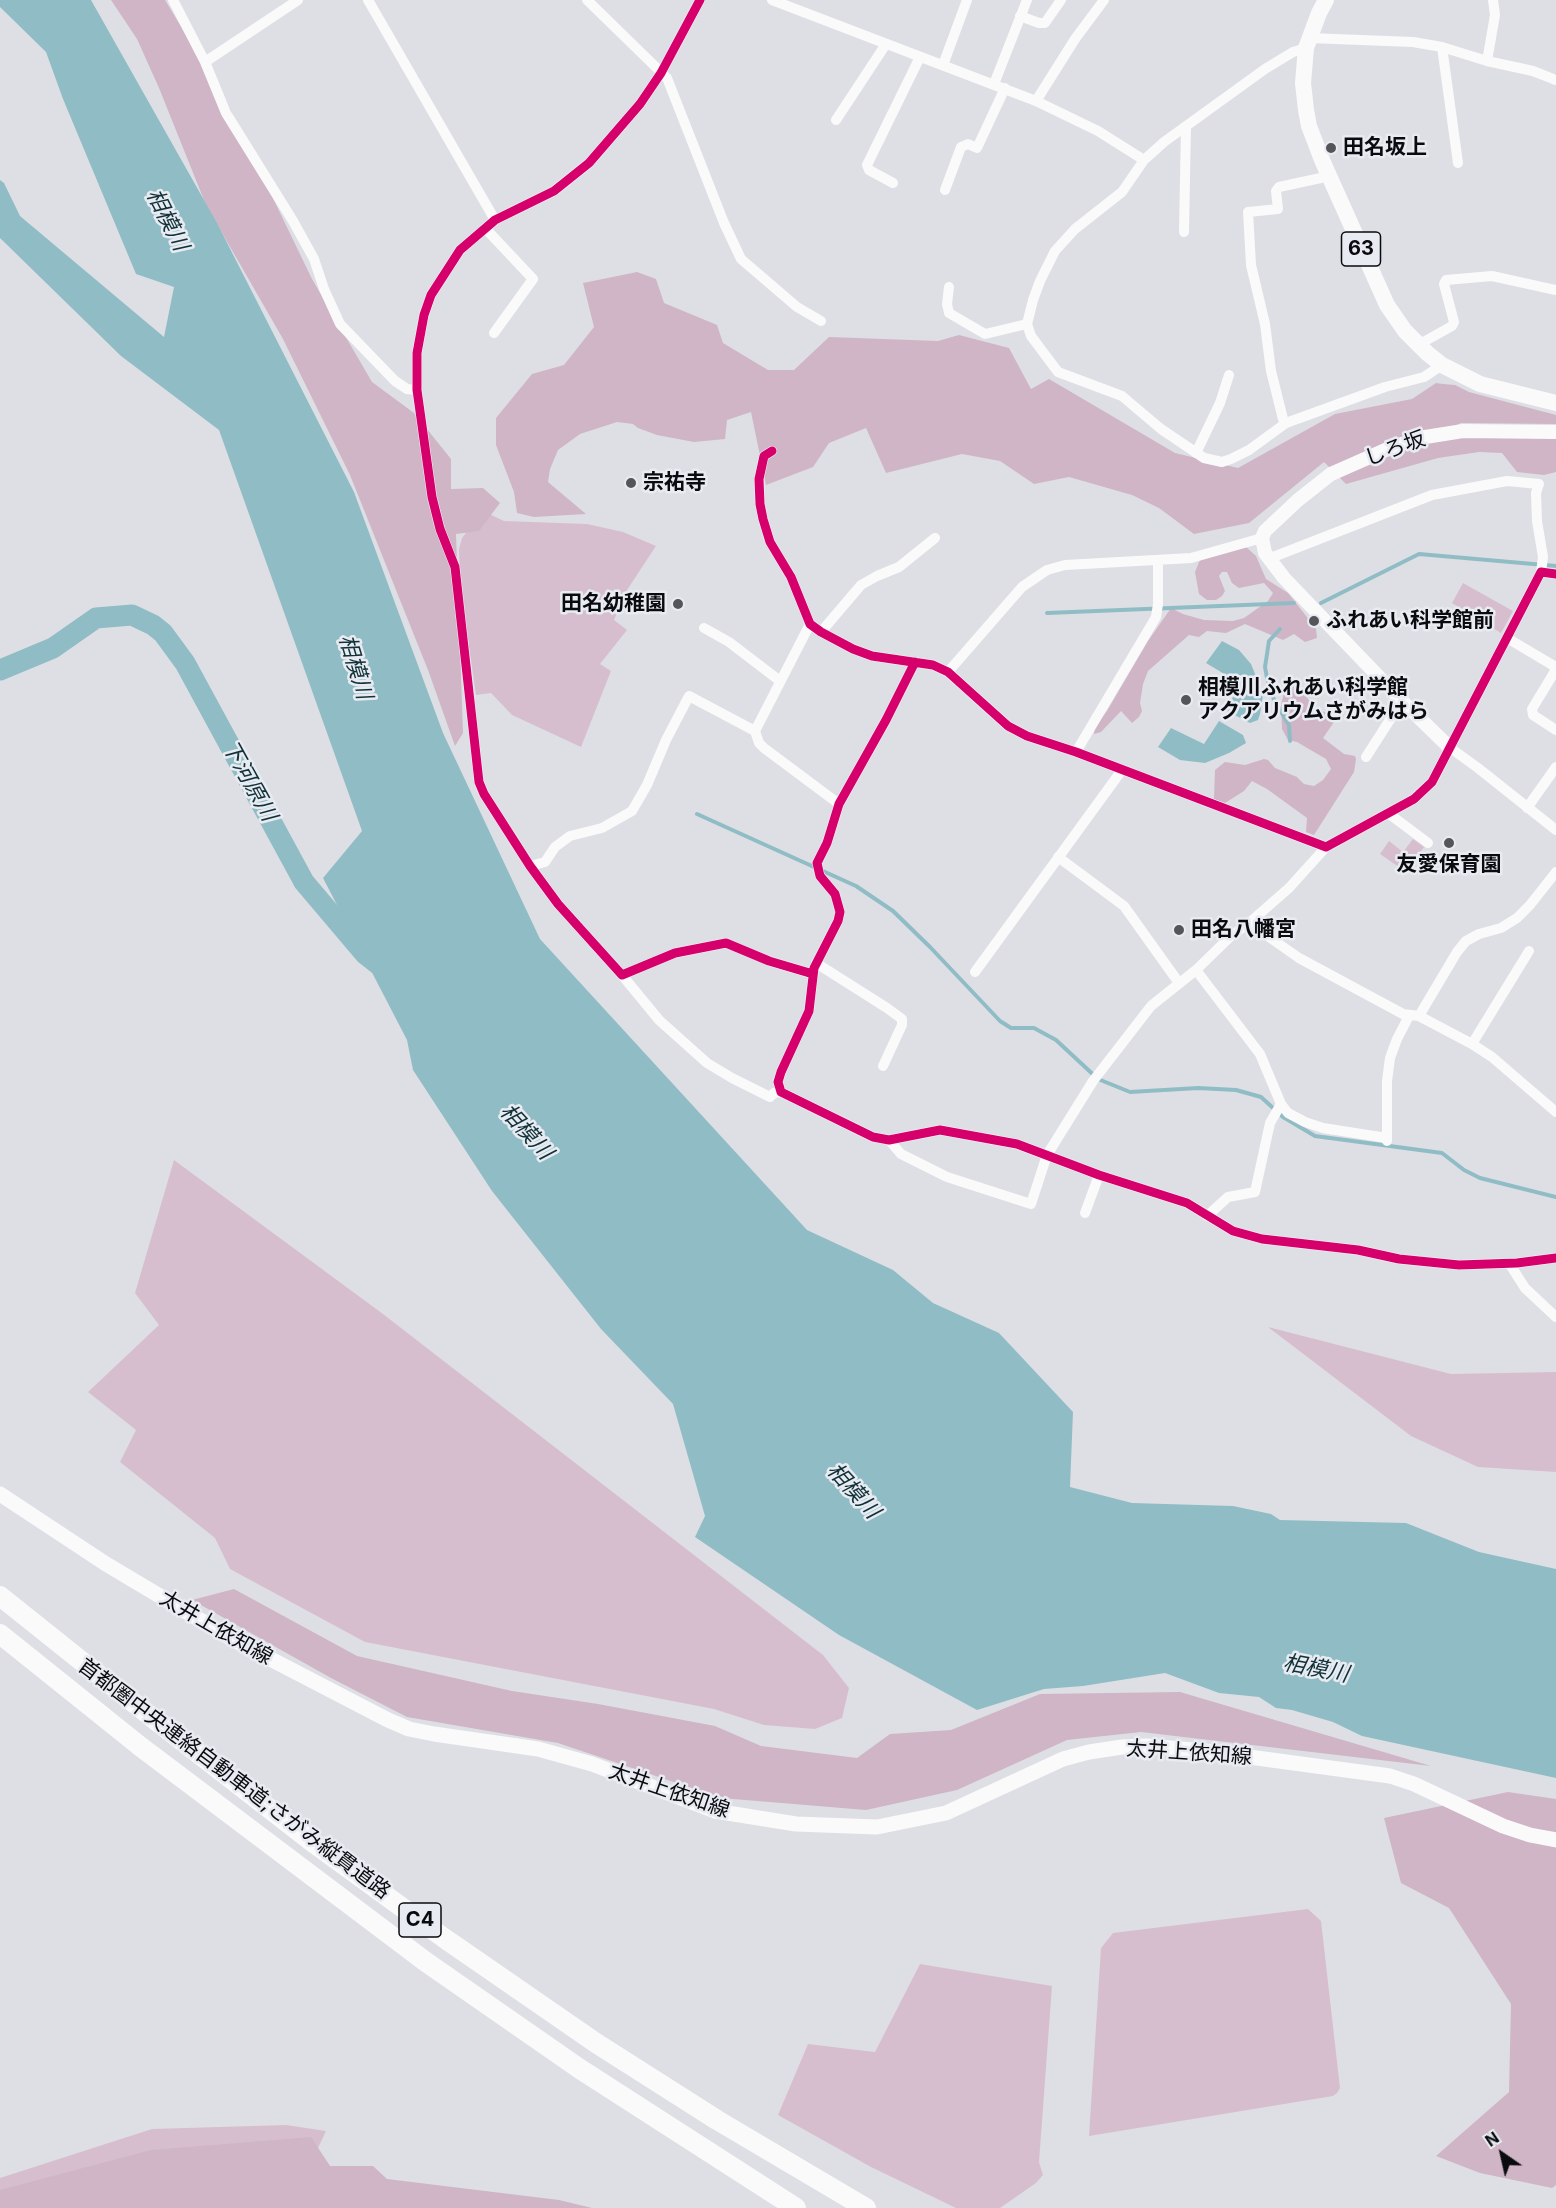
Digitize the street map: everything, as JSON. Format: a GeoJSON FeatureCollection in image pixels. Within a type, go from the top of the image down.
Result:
{"type":"FeatureCollection","features":[{"type":"Feature","properties":{"kind":"highway","name":"首都圏中央連絡自動車道;さがみ縦貫道路"},"geometry":{"type":"LineString","coordinates":[[0,1596],[288,1822],[444,1938],[596,2043],[717,2120],[866,2208]]}},
{"type":"Feature","properties":{"kind":"highway","name":"首都圏中央連絡自動車道;さがみ縦貫道路"},"geometry":{"type":"LineString","coordinates":[[0,1634],[141,1747],[426,1962],[580,2069],[796,2208]]}},
{"type":"Feature","properties":{"kind":"main road","name":"63"},"geometry":{"type":"LineString","coordinates":[[1326,0],[1308,43],[1303,83],[1306,110],[1312,135],[1381,293],[1399,324],[1418,345],[1442,364],[1480,384],[1556,403]]}},
{"type":"Feature","properties":{"kind":"main road","name":"太井上依知線"},"geometry":{"type":"LineString","coordinates":[[0,1494],[105,1564],[232,1639],[388,1720],[409,1729],[538,1749],[592,1764],[715,1811],[796,1824],[877,1827],[946,1813],[1064,1759],[1089,1752],[1147,1746],[1205,1751],[1390,1776],[1414,1784],[1503,1826],[1530,1835],[1556,1840]]}},
{"type":"Feature","properties":{"kind":"street"},"geometry":{"type":"LineString","coordinates":[[173,0],[205,62],[226,113],[314,259],[332,309],[340,324],[395,381],[407,389],[417,390]]}},
{"type":"Feature","properties":{"kind":"street"},"geometry":{"type":"LineString","coordinates":[[205,62],[298,0]]}},
{"type":"Feature","properties":{"kind":"street"},"geometry":{"type":"LineString","coordinates":[[368,0],[495,220]]}},
{"type":"Feature","properties":{"kind":"street"},"geometry":{"type":"LineString","coordinates":[[587,0],[667,78],[738,254],[756,274],[796,307],[821,321]]}},
{"type":"Feature","properties":{"kind":"street"},"geometry":{"type":"LineString","coordinates":[[700,0],[661,72],[640,104],[618,131],[555,191],[495,220],[460,250],[431,295],[424,315],[417,353],[417,390],[432,496],[440,529],[455,567],[479,782],[484,794],[530,866],[558,904],[659,1020],[706,1063],[770,1097],[774,1093],[781,1092],[873,1137],[889,1140],[940,1130],[1017,1144],[1099,1175],[1187,1203],[1233,1231],[1262,1239],[1358,1250],[1399,1259],[1459,1265],[1556,1258]]}},
{"type":"Feature","properties":{"kind":"street"},"geometry":{"type":"LineString","coordinates":[[772,0],[1036,100],[1098,130],[1144,160]]}},
{"type":"Feature","properties":{"kind":"street"},"geometry":{"type":"LineString","coordinates":[[943,65],[967,0]]}},
{"type":"Feature","properties":{"kind":"street"},"geometry":{"type":"LineString","coordinates":[[994,84],[1027,0]]}},
{"type":"Feature","properties":{"kind":"street"},"geometry":{"type":"LineString","coordinates":[[1020,16],[1045,23],[1061,0]]}},
{"type":"Feature","properties":{"kind":"street"},"geometry":{"type":"LineString","coordinates":[[1036,100],[1075,39],[1104,0]]}},
{"type":"Feature","properties":{"kind":"street"},"geometry":{"type":"LineString","coordinates":[[1487,61],[1495,15],[1493,0]]}},
{"type":"Feature","properties":{"kind":"street"},"geometry":{"type":"LineString","coordinates":[[1442,364],[1424,377],[1386,387],[1286,423],[1249,450],[1222,462],[1196,453],[1161,429],[1122,396],[1058,372],[1031,336],[1027,324],[1040,280],[1055,251],[1075,229],[1122,192],[1144,160],[1164,142],[1280,58],[1308,43],[1413,42],[1442,47],[1487,61],[1533,71],[1556,80]]}},
{"type":"Feature","properties":{"kind":"street"},"geometry":{"type":"LineString","coordinates":[[836,120],[886,44]]}},
{"type":"Feature","properties":{"kind":"street"},"geometry":{"type":"LineString","coordinates":[[1442,47],[1458,163]]}},
{"type":"Feature","properties":{"kind":"street"},"geometry":{"type":"LineString","coordinates":[[893,183],[869,170],[867,165],[920,57]]}},
{"type":"Feature","properties":{"kind":"street"},"geometry":{"type":"LineString","coordinates":[[945,190],[961,147],[968,144],[977,148],[1005,88]]}},
{"type":"Feature","properties":{"kind":"street"},"geometry":{"type":"LineString","coordinates":[[1184,232],[1186,126]]}},
{"type":"Feature","properties":{"kind":"street"},"geometry":{"type":"LineString","coordinates":[[1286,423],[1281,414],[1271,371],[1265,324],[1251,265],[1248,212],[1278,209],[1276,190],[1279,187],[1330,176]]}},
{"type":"Feature","properties":{"kind":"street"},"geometry":{"type":"LineString","coordinates":[[485,228],[533,279],[494,333]]}},
{"type":"Feature","properties":{"kind":"street"},"geometry":{"type":"LineString","coordinates":[[1418,345],[1452,326],[1454,321],[1444,284],[1446,280],[1492,276],[1556,290]]}},
{"type":"Feature","properties":{"kind":"street"},"geometry":{"type":"LineString","coordinates":[[949,287],[947,311],[985,334],[1027,324]]}},
{"type":"Feature","properties":{"kind":"street"},"geometry":{"type":"LineString","coordinates":[[1196,453],[1220,403],[1229,375]]}},
{"type":"Feature","properties":{"kind":"street","name":"しろ坂"},"geometry":{"type":"LineString","coordinates":[[1262,538],[1265,531],[1331,474],[1390,448],[1425,437],[1463,431],[1556,432]]}},
{"type":"Feature","properties":{"kind":"street"},"geometry":{"type":"LineString","coordinates":[[772,451],[764,456],[759,479],[761,512],[770,542],[791,577],[810,624],[821,632],[872,656],[933,665],[948,672],[1008,726],[1027,736],[1076,752],[1326,847]]}},
{"type":"Feature","properties":{"kind":"street"},"geometry":{"type":"LineString","coordinates":[[889,1140],[901,1154],[947,1177],[1030,1204],[1047,1155],[1100,1070],[1151,1006],[1196,970],[1231,936],[1289,888],[1326,847],[1414,798],[1432,782],[1541,572],[1543,557],[1536,493],[1539,484],[1507,481],[1432,495],[1268,559]]}},
{"type":"Feature","properties":{"kind":"street"},"geometry":{"type":"LineString","coordinates":[[821,632],[861,585],[898,567],[935,538]]}},
{"type":"Feature","properties":{"kind":"street"},"geometry":{"type":"LineString","coordinates":[[948,672],[1022,587],[1038,574],[1065,566],[1191,558],[1262,538],[1268,559],[1402,701],[1449,747],[1556,830]]}},
{"type":"Feature","properties":{"kind":"street"},"geometry":{"type":"LineString","coordinates":[[1076,752],[1156,617],[1158,560]]}},
{"type":"Feature","properties":{"kind":"street"},"geometry":{"type":"LineString","coordinates":[[1541,572],[1556,574]]}},
{"type":"Feature","properties":{"kind":"street"},"geometry":{"type":"LineString","coordinates":[[755,731],[810,624]]}},
{"type":"Feature","properties":{"kind":"street"},"geometry":{"type":"LineString","coordinates":[[704,628],[729,642],[780,681]]}},
{"type":"Feature","properties":{"kind":"street"},"geometry":{"type":"LineString","coordinates":[[1507,638],[1554,666],[1555,670],[1532,709],[1533,714],[1556,730]]}},
{"type":"Feature","properties":{"kind":"street"},"geometry":{"type":"LineString","coordinates":[[781,1092],[778,1082],[781,1072],[809,1011],[814,968],[838,921],[840,912],[835,894],[820,876],[817,863],[827,843],[839,804],[886,720],[915,662]]}},
{"type":"Feature","properties":{"kind":"street"},"geometry":{"type":"LineString","coordinates":[[530,866],[545,862],[560,843],[570,836],[602,828],[632,811],[647,785],[666,740],[689,696],[755,731],[759,743],[764,748],[839,804]]}},
{"type":"Feature","properties":{"kind":"street"},"geometry":{"type":"LineString","coordinates":[[1366,757],[1402,701]]}},
{"type":"Feature","properties":{"kind":"street"},"geometry":{"type":"LineString","coordinates":[[1527,808],[1556,766]]}},
{"type":"Feature","properties":{"kind":"street"},"geometry":{"type":"LineString","coordinates":[[975,972],[1122,770]]}},
{"type":"Feature","properties":{"kind":"street"},"geometry":{"type":"LineString","coordinates":[[1388,813],[1428,843]]}},
{"type":"Feature","properties":{"kind":"street"},"geometry":{"type":"LineString","coordinates":[[1058,857],[1124,906],[1179,982]]}},
{"type":"Feature","properties":{"kind":"street"},"geometry":{"type":"LineString","coordinates":[[1196,970],[1260,1054],[1280,1106],[1305,1122],[1323,1128],[1387,1139],[1387,1082],[1390,1058],[1414,1016],[1456,952],[1466,941],[1479,934],[1501,928],[1516,918],[1530,905],[1556,872]]}},
{"type":"Feature","properties":{"kind":"street"},"geometry":{"type":"LineString","coordinates":[[1249,923],[1299,958],[1472,1044],[1492,1057],[1556,1112]]}},
{"type":"Feature","properties":{"kind":"street"},"geometry":{"type":"LineString","coordinates":[[622,975],[675,953],[726,943],[769,961],[814,968],[888,1008],[902,1019],[902,1025],[884,1066]]}},
{"type":"Feature","properties":{"kind":"street"},"geometry":{"type":"LineString","coordinates":[[1472,1044],[1529,951]]}},
{"type":"Feature","properties":{"kind":"street"},"geometry":{"type":"LineString","coordinates":[[1207,1216],[1228,1197],[1255,1192],[1272,1118],[1280,1106]]}},
{"type":"Feature","properties":{"kind":"street"},"geometry":{"type":"LineString","coordinates":[[1085,1213],[1099,1175]]}},
{"type":"Feature","properties":{"kind":"street"},"geometry":{"type":"LineString","coordinates":[[1509,1263],[1525,1288],[1556,1317]]}},
{"type":"Feature","properties":{"kind":"shaded area"},"geometry":{"type":"Polygon","coordinates":[[[111,0],[165,0],[227,103],[312,279],[372,382],[414,413],[451,459],[451,489],[483,488],[500,503],[479,531],[456,534],[463,733],[455,746],[428,670],[350,475],[283,339],[206,205],[137,39],[111,0]]]}},
{"type":"Feature","properties":{"kind":"shaded area"},"geometry":{"type":"Polygon","coordinates":[[[637,272],[656,279],[664,303],[717,325],[723,343],[768,370],[794,370],[829,337],[938,341],[959,335],[1009,348],[1031,389],[1049,379],[1175,453],[1238,468],[1335,414],[1412,399],[1436,383],[1455,385],[1469,392],[1556,415],[1556,424],[1461,423],[1455,426],[1556,435],[1556,472],[1544,475],[1517,472],[1502,453],[1479,452],[1438,458],[1346,484],[1324,462],[1249,523],[1194,534],[1159,508],[1132,495],[1069,477],[1034,484],[1000,461],[962,454],[886,473],[866,428],[829,443],[813,467],[766,485],[751,412],[727,420],[725,439],[694,442],[657,435],[633,424],[617,422],[580,434],[558,450],[550,469],[548,482],[586,514],[534,517],[517,513],[514,492],[496,445],[496,418],[532,374],[564,365],[594,327],[583,283],[637,272]]]}},
{"type":"Feature","properties":{"kind":"shaded area"},"geometry":{"type":"Polygon","coordinates":[[[483,511],[504,521],[587,524],[623,532],[656,546],[627,590],[614,620],[627,630],[600,664],[611,671],[581,747],[512,715],[491,693],[476,695],[460,584],[459,549],[462,538],[483,511]]]}},
{"type":"Feature","properties":{"kind":"shaded area"},"geometry":{"type":"Polygon","coordinates":[[[1245,546],[1256,556],[1266,579],[1288,593],[1303,612],[1316,629],[1317,638],[1305,642],[1294,634],[1283,640],[1245,624],[1226,633],[1207,631],[1199,637],[1189,635],[1148,671],[1143,684],[1140,703],[1142,711],[1139,717],[1132,723],[1121,711],[1101,732],[1094,734],[1095,727],[1171,608],[1204,620],[1233,621],[1244,618],[1268,601],[1273,593],[1264,583],[1239,588],[1232,583],[1227,572],[1222,572],[1219,576],[1225,591],[1222,596],[1216,600],[1207,600],[1199,594],[1195,572],[1204,556],[1245,546]]]}},
{"type":"Feature","properties":{"kind":"shaded area"},"geometry":{"type":"Polygon","coordinates":[[[1463,583],[1513,611],[1501,633],[1452,603],[1463,583]]]}},
{"type":"Feature","properties":{"kind":"shaded area"},"geometry":{"type":"Polygon","coordinates":[[[1296,685],[1315,707],[1328,714],[1334,722],[1323,738],[1344,754],[1355,756],[1356,759],[1354,772],[1314,835],[1306,832],[1307,818],[1252,781],[1244,791],[1225,803],[1214,799],[1215,770],[1225,762],[1245,765],[1264,759],[1268,760],[1275,768],[1297,777],[1304,784],[1314,786],[1323,780],[1331,769],[1326,759],[1297,742],[1288,740],[1282,729],[1281,705],[1284,693],[1296,685]]]}},
{"type":"Feature","properties":{"kind":"shaded area"},"geometry":{"type":"Polygon","coordinates":[[[1413,839],[1424,847],[1406,872],[1380,854],[1389,841],[1403,852],[1413,839]]]}},
{"type":"Feature","properties":{"kind":"shaded area"},"geometry":{"type":"Polygon","coordinates":[[[174,1160],[383,1314],[823,1655],[849,1688],[842,1718],[815,1729],[764,1725],[714,1709],[365,1642],[230,1569],[215,1538],[120,1462],[136,1430],[88,1392],[159,1325],[135,1293],[174,1160]]]}},
{"type":"Feature","properties":{"kind":"shaded area"},"geometry":{"type":"Polygon","coordinates":[[[1268,1327],[1451,1374],[1556,1372],[1556,1472],[1478,1467],[1411,1436],[1268,1327]]]}},
{"type":"Feature","properties":{"kind":"shaded area"},"geometry":{"type":"Polygon","coordinates":[[[234,1589],[357,1656],[512,1691],[598,1704],[715,1726],[761,1746],[857,1758],[890,1734],[951,1730],[1040,1694],[1180,1692],[1431,1766],[1141,1732],[1067,1740],[957,1790],[866,1810],[721,1798],[558,1743],[407,1717],[331,1678],[192,1600],[234,1589]]]}},
{"type":"Feature","properties":{"kind":"shaded area"},"geometry":{"type":"Polygon","coordinates":[[[1508,1792],[1556,1799],[1556,2185],[1552,2188],[1480,2173],[1436,2156],[1509,2092],[1511,2004],[1449,1908],[1401,1883],[1384,1818],[1508,1792]]]}},
{"type":"Feature","properties":{"kind":"shaded area"},"geometry":{"type":"Polygon","coordinates":[[[1308,1909],[1321,1921],[1340,2088],[1337,2093],[1333,2096],[1089,2136],[1101,1948],[1113,1933],[1308,1909]]]}},
{"type":"Feature","properties":{"kind":"shaded area"},"geometry":{"type":"Polygon","coordinates":[[[920,1964],[1052,1986],[1039,2162],[1043,2175],[1036,2183],[1000,2208],[956,2208],[871,2167],[778,2115],[808,2044],[875,2052],[920,1964]]]}},
{"type":"Feature","properties":{"kind":"shaded area"},"geometry":{"type":"Polygon","coordinates":[[[286,2125],[326,2131],[290,2208],[0,2208],[0,2178],[152,2129],[286,2125]]]}},
{"type":"Feature","properties":{"kind":"shaded area"},"geometry":{"type":"Polygon","coordinates":[[[311,2137],[330,2166],[373,2166],[387,2179],[559,2200],[592,2208],[0,2208],[0,2190],[151,2150],[311,2137]]]}},
{"type":"Feature","properties":{"kind":"water","name":"相模川"},"geometry":{"type":"Polygon","coordinates":[[[0,0],[91,0],[217,223],[354,492],[443,733],[540,939],[807,1230],[893,1270],[933,1303],[999,1333],[1073,1412],[1070,1487],[1132,1503],[1233,1506],[1271,1514],[1280,1520],[1406,1523],[1479,1552],[1556,1569],[1556,1778],[1362,1736],[1333,1722],[1292,1710],[1276,1708],[1259,1697],[1219,1693],[1165,1673],[1083,1686],[1044,1689],[977,1710],[839,1635],[695,1537],[705,1516],[673,1404],[601,1329],[492,1191],[413,1070],[407,1040],[323,878],[362,831],[219,430],[121,356],[0,238],[0,180],[4,183],[20,216],[164,337],[174,287],[136,274],[63,99],[46,52],[0,7],[0,0]]]}},
{"type":"Feature","properties":{"kind":"water"},"geometry":{"type":"Polygon","coordinates":[[[1222,641],[1239,650],[1251,664],[1263,695],[1258,720],[1250,723],[1225,710],[1241,684],[1206,663],[1222,641]]]}},
{"type":"Feature","properties":{"kind":"water"},"geometry":{"type":"Polygon","coordinates":[[[1219,721],[1243,735],[1246,743],[1205,763],[1180,760],[1158,747],[1171,728],[1204,744],[1219,721]]]}},
{"type":"Feature","properties":{"kind":"waterway"},"geometry":{"type":"LineString","coordinates":[[1321,603],[1419,554],[1556,566]]}},
{"type":"Feature","properties":{"kind":"waterway"},"geometry":{"type":"LineString","coordinates":[[1047,613],[1294,603]]}},
{"type":"Feature","properties":{"kind":"waterway","name":"下河原川"},"geometry":{"type":"LineString","coordinates":[[0,670],[53,648],[96,618],[132,615],[153,625],[163,633],[185,663],[304,882],[365,954],[379,965]]}},
{"type":"Feature","properties":{"kind":"waterway"},"geometry":{"type":"LineString","coordinates":[[1280,629],[1269,641],[1265,667],[1274,700],[1289,725],[1290,741]]}},
{"type":"Feature","properties":{"kind":"waterway"},"geometry":{"type":"LineString","coordinates":[[697,814],[856,886],[893,911],[1000,1021],[1011,1028],[1034,1028],[1056,1040],[1098,1079],[1130,1092],[1198,1088],[1236,1090],[1261,1097],[1283,1117],[1315,1136],[1442,1153],[1464,1170],[1480,1178],[1556,1197]]}},
{"type":"Feature","properties":{"kind":"cycle path"},"geometry":{"type":"LineString","coordinates":[[700,0],[661,73],[640,104],[589,163],[554,191],[495,220],[460,250],[431,295],[424,315],[417,353],[417,390],[432,497],[440,529],[455,567],[479,782],[484,794],[530,866],[558,904],[622,975],[675,953],[726,943],[769,961],[813,974]]}},
{"type":"Feature","properties":{"kind":"cycle path"},"geometry":{"type":"LineString","coordinates":[[772,451],[764,456],[759,479],[763,519],[770,542],[791,577],[810,624],[821,632],[872,656],[933,665],[948,672],[1008,726],[1027,736],[1076,752],[1326,847],[1414,799],[1432,782],[1541,572],[1556,574]]}},
{"type":"Feature","properties":{"kind":"cycle path"},"geometry":{"type":"LineString","coordinates":[[915,662],[886,720],[839,804],[827,843],[817,863],[820,876],[835,894],[840,912],[838,921],[814,968],[809,1011],[781,1072],[778,1082],[781,1092],[873,1137],[889,1140],[940,1130],[1017,1144],[1099,1175],[1187,1203],[1233,1231],[1262,1239],[1358,1250],[1399,1259],[1459,1265],[1517,1263],[1556,1258]]}},
{"type":"Feature","properties":{"kind":"place","name":"田名坂上"},"geometry":{"type":"Point","coordinates":[1331,148]}},
{"type":"Feature","properties":{"kind":"place","name":"宗祐寺"},"geometry":{"type":"Point","coordinates":[631,483]}},
{"type":"Feature","properties":{"kind":"place","name":"田名幼稚園"},"geometry":{"type":"Point","coordinates":[678,604]}},
{"type":"Feature","properties":{"kind":"place","name":"ふれあい科学館前"},"geometry":{"type":"Point","coordinates":[1314,621]}},
{"type":"Feature","properties":{"kind":"place","name":"相模川ふれあい科学館 アクアリウムさがみはら"},"geometry":{"type":"Point","coordinates":[1186,700]}},
{"type":"Feature","properties":{"kind":"place","name":"友愛保育園"},"geometry":{"type":"Point","coordinates":[1449,843]}},
{"type":"Feature","properties":{"kind":"place","name":"田名八幡宮"},"geometry":{"type":"Point","coordinates":[1179,930]}}]}
